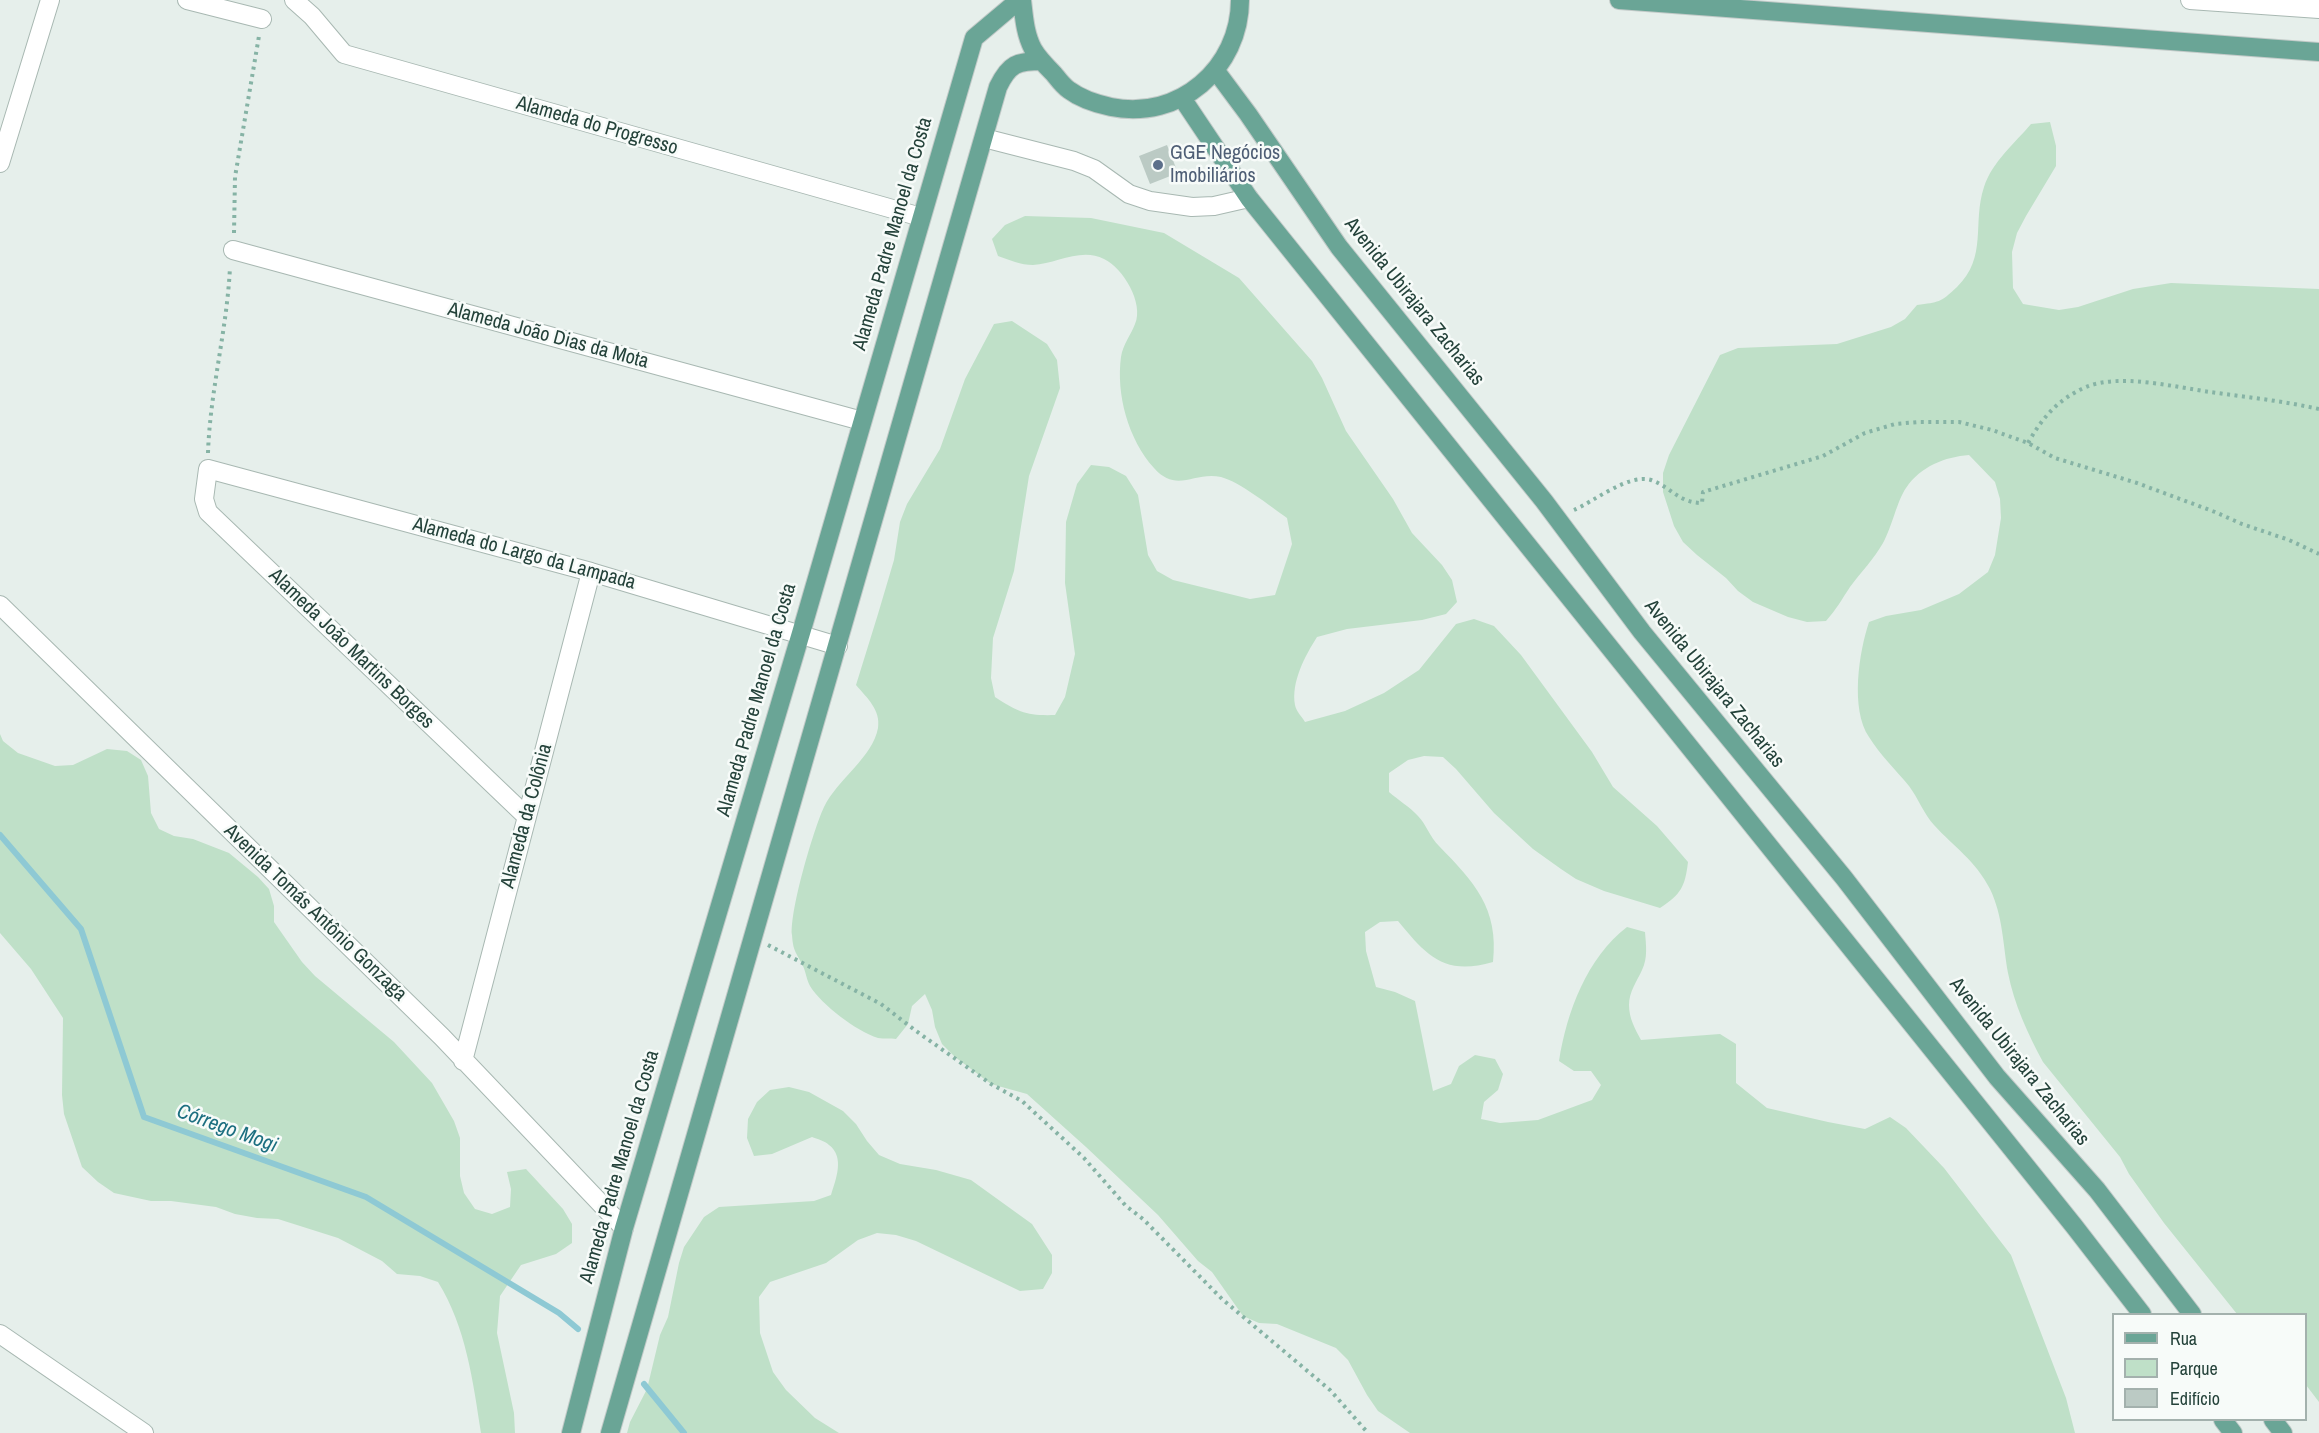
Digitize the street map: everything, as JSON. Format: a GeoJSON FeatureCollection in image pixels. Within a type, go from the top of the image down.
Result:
{"type":"FeatureCollection","features":[{"type":"Feature","properties":{"kind":"main road","name":"Alameda Padre Manoel da Costa"},"geometry":{"type":"LineString","coordinates":[[571,1433],[624,1228],[801,633],[974,38],[1021,0]]}},
{"type":"Feature","properties":{"kind":"main road"},"geometry":{"type":"LineString","coordinates":[[1021,0],[1024,24],[1033,49],[1069,91],[1096,104],[1124,110],[1154,108],[1182,98],[1216,71],[1232,45],[1240,16],[1240,0]]}},
{"type":"Feature","properties":{"kind":"main road"},"geometry":{"type":"LineString","coordinates":[[1619,0],[2319,52]]}},
{"type":"Feature","properties":{"kind":"main road"},"geometry":{"type":"LineString","coordinates":[[610,1433],[998,87],[1006,70],[1022,61],[1042,61]]}},
{"type":"Feature","properties":{"kind":"main road","name":"Avenida Ubirajara Zacharias"},"geometry":{"type":"LineString","coordinates":[[1216,71],[1339,247],[1556,517],[1642,632],[1845,878],[1997,1077],[2097,1190],[2191,1313]]}},
{"type":"Feature","properties":{"kind":"main road"},"geometry":{"type":"LineString","coordinates":[[1182,98],[1249,198],[2074,1226],[2141,1313]]}},
{"type":"Feature","properties":{"kind":"street"},"geometry":{"type":"LineString","coordinates":[[0,163],[50,0]]}},
{"type":"Feature","properties":{"kind":"street"},"geometry":{"type":"LineString","coordinates":[[187,0],[262,19]]}},
{"type":"Feature","properties":{"kind":"street","name":"Alameda do Progresso"},"geometry":{"type":"LineString","coordinates":[[294,0],[312,16],[344,54],[921,217]]}},
{"type":"Feature","properties":{"kind":"street"},"geometry":{"type":"LineString","coordinates":[[2190,0],[2319,9]]}},
{"type":"Feature","properties":{"kind":"street"},"geometry":{"type":"LineString","coordinates":[[984,138],[1074,161],[1094,169],[1129,194],[1150,201],[1192,207],[1214,206],[1249,198]]}},
{"type":"Feature","properties":{"kind":"street","name":"Alameda João Dias da Mota"},"geometry":{"type":"LineString","coordinates":[[233,250],[862,422]]}},
{"type":"Feature","properties":{"kind":"street","name":"Alameda do Largo da Lampada"},"geometry":{"type":"LineString","coordinates":[[208,469],[591,572],[801,633],[838,646]]}},
{"type":"Feature","properties":{"kind":"street","name":"Alameda João Martins Borges"},"geometry":{"type":"LineString","coordinates":[[208,469],[204,499],[208,513],[526,817]]}},
{"type":"Feature","properties":{"kind":"street","name":"Alameda da Colônia"},"geometry":{"type":"LineString","coordinates":[[463,1061],[591,572]]}},
{"type":"Feature","properties":{"kind":"street","name":"Avenida Tomás Antônio Gonzaga"},"geometry":{"type":"LineString","coordinates":[[0,605],[442,1037],[624,1228]]}},
{"type":"Feature","properties":{"kind":"street"},"geometry":{"type":"LineString","coordinates":[[0,1334],[144,1433]]}},
{"type":"Feature","properties":{"kind":"path"},"geometry":{"type":"LineString","coordinates":[[2028,444],[2052,407],[2088,386],[2110,382],[2134,382],[2319,409]]}},
{"type":"Feature","properties":{"kind":"path"},"geometry":{"type":"LineString","coordinates":[[1556,517],[1587,504],[1600,493],[1635,481],[1650,480],[1689,503],[1702,503],[1703,492],[1823,456],[1865,433],[1894,424],[1959,422],[1992,430],[2028,444],[2055,458],[2137,483],[2289,540],[2319,554]]}},
{"type":"Feature","properties":{"kind":"path"},"geometry":{"type":"LineString","coordinates":[[754,937],[803,965],[881,1004],[991,1084],[1022,1101],[1084,1158],[1126,1206],[1143,1219],[1222,1299],[1330,1390],[1368,1433]]}},
{"type":"Feature","properties":{"kind":"green space"},"geometry":{"type":"Polygon","coordinates":[[[2050,122],[2056,146],[2056,166],[2017,233],[2012,252],[2013,288],[2023,304],[2059,310],[2078,307],[2133,289],[2171,283],[2319,289],[2319,1402],[2307,1386],[2307,1313],[2236,1313],[2164,1223],[2129,1174],[2120,1157],[2043,1062],[2014,996],[2000,920],[1994,899],[1984,879],[1971,862],[1930,821],[1909,786],[1878,750],[1863,725],[1858,680],[1862,649],[1869,622],[1886,616],[1921,610],[1959,594],[1988,572],[1995,555],[2001,518],[2000,499],[1995,482],[1969,455],[1951,458],[1926,468],[1906,488],[1879,549],[1833,613],[1826,621],[1807,622],[1788,617],[1753,602],[1697,555],[1683,542],[1674,526],[1663,492],[1663,473],[1669,455],[1720,355],[1738,348],[1837,344],[1891,327],[1905,319],[1917,305],[1943,299],[1957,287],[1967,276],[1973,264],[1978,239],[1981,200],[1992,169],[2031,124],[2050,122]]]}},
{"type":"Feature","properties":{"kind":"green space"},"geometry":{"type":"Polygon","coordinates":[[[1025,216],[1091,218],[1164,233],[1239,278],[1312,361],[1346,431],[1393,499],[1412,533],[1442,565],[1452,580],[1457,602],[1446,614],[1422,620],[1347,629],[1317,637],[1304,661],[1295,687],[1296,707],[1305,722],[1345,711],[1384,693],[1419,670],[1456,624],[1474,619],[1494,626],[1521,655],[1592,752],[1613,787],[1657,826],[1688,862],[1681,889],[1660,908],[1604,891],[1576,879],[1561,869],[1533,849],[1494,813],[1443,757],[1424,756],[1408,760],[1389,773],[1389,792],[1418,816],[1436,842],[1473,884],[1488,911],[1492,926],[1493,962],[1476,966],[1449,964],[1438,960],[1418,944],[1398,921],[1380,922],[1365,932],[1366,951],[1376,987],[1415,1001],[1433,1091],[1451,1084],[1459,1066],[1475,1055],[1495,1059],[1503,1074],[1498,1090],[1484,1102],[1481,1119],[1500,1123],[1538,1120],[1592,1100],[1601,1085],[1591,1071],[1574,1071],[1559,1061],[1567,1023],[1590,970],[1613,940],[1627,927],[1645,932],[1645,961],[1629,1000],[1631,1019],[1641,1040],[1720,1034],[1736,1044],[1736,1083],[1767,1108],[1865,1129],[1890,1117],[1906,1128],[1944,1168],[2011,1255],[2066,1398],[2075,1433],[1410,1433],[1378,1411],[1348,1360],[1336,1348],[1277,1324],[1259,1323],[1243,1316],[1212,1272],[1198,1261],[1158,1215],[1086,1147],[1027,1094],[991,1084],[955,1057],[942,1044],[925,994],[912,1006],[908,1024],[896,1039],[878,1038],[860,1030],[831,1009],[815,993],[792,940],[792,923],[803,871],[824,807],[875,739],[878,722],[875,710],[856,685],[894,560],[900,522],[907,504],[940,449],[965,379],[994,324],[1012,321],[1047,344],[1057,360],[1060,388],[1029,476],[1014,571],[993,638],[991,678],[995,697],[1023,712],[1055,715],[1065,697],[1075,654],[1065,583],[1066,522],[1077,484],[1091,465],[1109,467],[1126,476],[1138,495],[1148,555],[1157,571],[1173,580],[1250,599],[1275,595],[1292,544],[1287,518],[1237,484],[1221,477],[1211,476],[1170,480],[1154,468],[1137,444],[1131,430],[1120,386],[1122,352],[1137,316],[1137,306],[1130,287],[1118,270],[1104,259],[1095,256],[1077,255],[1033,265],[998,256],[992,239],[1005,225],[1025,216]]]}},
{"type":"Feature","properties":{"kind":"green space"},"geometry":{"type":"Polygon","coordinates":[[[0,734],[3,741],[18,753],[55,766],[73,765],[107,749],[127,751],[141,760],[148,776],[151,813],[159,829],[229,853],[258,877],[269,889],[274,906],[274,922],[302,962],[315,976],[394,1042],[432,1083],[454,1121],[460,1138],[460,1176],[464,1193],[475,1209],[492,1214],[510,1207],[511,1189],[507,1172],[526,1169],[563,1209],[572,1224],[572,1243],[556,1254],[521,1265],[500,1296],[497,1333],[514,1413],[515,1433],[481,1433],[462,1336],[448,1299],[438,1282],[420,1276],[397,1274],[382,1261],[338,1238],[278,1219],[257,1218],[235,1214],[216,1207],[171,1201],[151,1201],[114,1193],[82,1167],[64,1114],[62,1095],[63,1018],[31,969],[0,933],[0,734]]]}},
{"type":"Feature","properties":{"kind":"green space"},"geometry":{"type":"Polygon","coordinates":[[[789,1087],[809,1092],[843,1111],[856,1124],[879,1155],[900,1164],[936,1170],[971,1180],[1032,1224],[1052,1255],[1052,1273],[1043,1289],[1020,1291],[916,1241],[896,1235],[877,1233],[858,1240],[826,1263],[770,1282],[759,1297],[760,1333],[773,1372],[786,1390],[815,1418],[839,1433],[627,1433],[630,1422],[647,1389],[660,1335],[668,1317],[684,1247],[704,1217],[719,1207],[814,1201],[831,1195],[838,1162],[834,1150],[823,1141],[812,1137],[772,1154],[754,1156],[747,1138],[748,1119],[757,1102],[770,1090],[789,1087]]]}},
{"type":"Feature","properties":{"kind":"building","name":"GGE Negócios Imobiliários"},"geometry":{"type":"Polygon","coordinates":[[[1167,145],[1178,173],[1150,184],[1139,156],[1167,145]]]}},
{"type":"Feature","properties":{"kind":"waterway","name":"Córrego Mogi"},"geometry":{"type":"LineString","coordinates":[[0,835],[81,929],[144,1117],[366,1197],[559,1313],[578,1329]]}},
{"type":"Feature","properties":{"kind":"waterway","name":"Córrego Mogi"},"geometry":{"type":"LineString","coordinates":[[644,1384],[684,1433]]}},
{"type":"Feature","properties":{"kind":"place","name":"GGE Negócios Imobiliários"},"geometry":{"type":"Point","coordinates":[1158,165]}}]}
